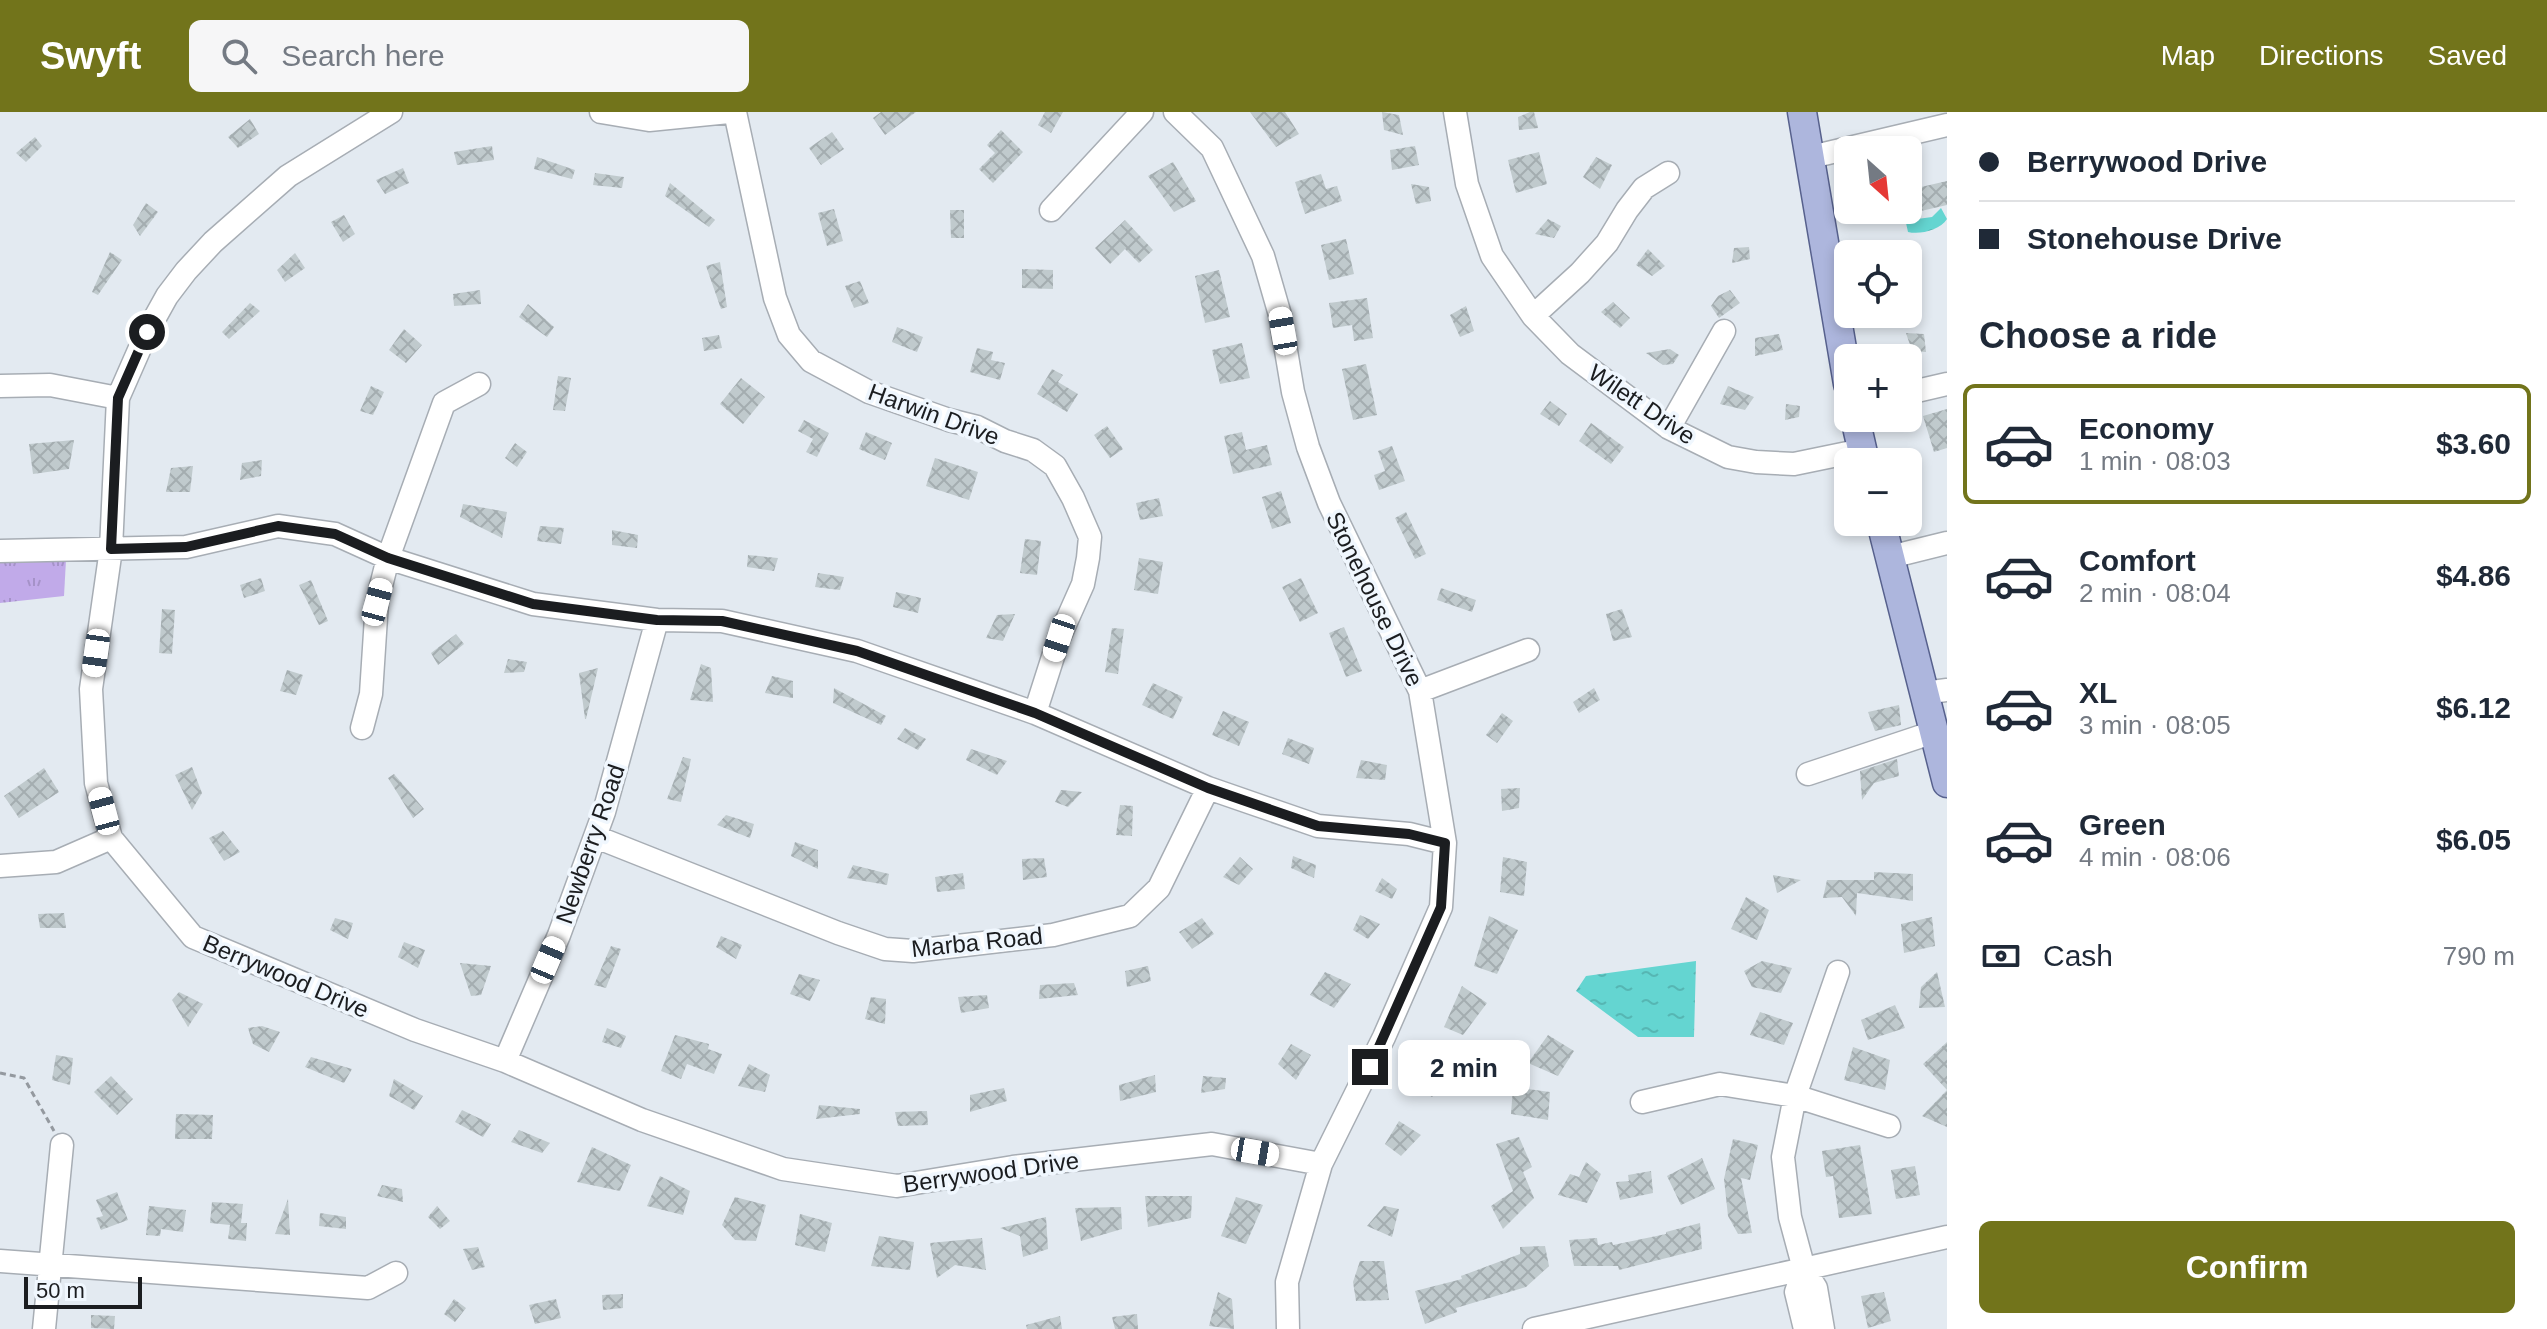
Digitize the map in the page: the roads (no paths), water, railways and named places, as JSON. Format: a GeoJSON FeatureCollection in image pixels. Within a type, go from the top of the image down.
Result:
{"type":"FeatureCollection","features":[{"type":"Feature","properties":{"kind":"main road"},"geometry":{"type":"LineString","coordinates":[[1802,112],[1841,344]]}},
{"type":"Feature","properties":{"kind":"main road"},"geometry":{"type":"LineString","coordinates":[[1885,536],[1936,691],[1934,732],[1947,783]]}},
{"type":"Feature","properties":{"kind":"street","name":"Berrywood Drive"},"geometry":{"type":"LineString","coordinates":[[391,112],[288,176],[213,242],[167,296],[147,332],[118,398],[111,549],[91,689],[96,783],[111,838],[193,937],[415,1030],[505,1061],[642,1120],[783,1169],[897,1186],[1013,1167],[1212,1144],[1321,1164]]}},
{"type":"Feature","properties":{"kind":"street"},"geometry":{"type":"LineString","coordinates":[[601,112],[649,120],[732,112]]}},
{"type":"Feature","properties":{"kind":"street","name":"Harwin Drive"},"geometry":{"type":"LineString","coordinates":[[732,112],[775,298],[789,335],[811,361],[869,392],[991,432],[1005,441],[1033,450],[1055,466],[1073,498],[1090,537],[1088,558],[1083,584],[1059,638],[1035,713]]}},
{"type":"Feature","properties":{"kind":"street"},"geometry":{"type":"LineString","coordinates":[[1051,210],[1142,112]]}},
{"type":"Feature","properties":{"kind":"street","name":"Stonehouse Drive"},"geometry":{"type":"LineString","coordinates":[[1175,112],[1212,148],[1263,256],[1280,315],[1293,392],[1308,447],[1329,503],[1420,691],[1445,843],[1441,907],[1384,1037],[1321,1164],[1287,1282],[1288,1329]]}},
{"type":"Feature","properties":{"kind":"street","name":"Wilett Drive"},"geometry":{"type":"LineString","coordinates":[[1455,112],[1465,175],[1492,256],[1533,316],[1570,354],[1669,428],[1728,457],[1794,464],[1834,459]]}},
{"type":"Feature","properties":{"kind":"street"},"geometry":{"type":"LineString","coordinates":[[1811,157],[1947,125]]}},
{"type":"Feature","properties":{"kind":"street"},"geometry":{"type":"LineString","coordinates":[[1533,316],[1607,243],[1644,188],[1668,173]]}},
{"type":"Feature","properties":{"kind":"street"},"geometry":{"type":"LineString","coordinates":[[1669,428],[1724,331]]}},
{"type":"Feature","properties":{"kind":"street"},"geometry":{"type":"LineString","coordinates":[[362,728],[371,694],[377,602],[388,558],[444,403],[479,384]]}},
{"type":"Feature","properties":{"kind":"street"},"geometry":{"type":"LineString","coordinates":[[1922,390],[1947,384]]}},
{"type":"Feature","properties":{"kind":"street"},"geometry":{"type":"LineString","coordinates":[[0,386],[50,385],[118,398]]}},
{"type":"Feature","properties":{"kind":"street"},"geometry":{"type":"LineString","coordinates":[[0,551],[186,547],[278,526],[335,534],[388,558],[533,604],[657,620],[722,621],[857,651],[1035,713],[1208,788],[1318,826],[1409,834],[1445,843]]}},
{"type":"Feature","properties":{"kind":"street"},"geometry":{"type":"LineString","coordinates":[[1890,557],[1947,543]]}},
{"type":"Feature","properties":{"kind":"street","name":"Newberry Road"},"geometry":{"type":"LineString","coordinates":[[505,1061],[559,935],[596,837],[657,620]]}},
{"type":"Feature","properties":{"kind":"street"},"geometry":{"type":"LineString","coordinates":[[1420,691],[1528,650]]}},
{"type":"Feature","properties":{"kind":"street"},"geometry":{"type":"LineString","coordinates":[[1808,774],[1934,732]]}},
{"type":"Feature","properties":{"kind":"street","name":"Marba Road"},"geometry":{"type":"LineString","coordinates":[[596,837],[838,933],[885,949],[913,951],[1053,935],[1130,916],[1159,888],[1208,788]]}},
{"type":"Feature","properties":{"kind":"street"},"geometry":{"type":"LineString","coordinates":[[0,866],[56,862],[111,838]]}},
{"type":"Feature","properties":{"kind":"street"},"geometry":{"type":"LineString","coordinates":[[1823,1329],[1816,1288],[1804,1269],[1786,1203],[1783,1157],[1795,1096],[1838,972]]}},
{"type":"Feature","properties":{"kind":"street"},"geometry":{"type":"LineString","coordinates":[[1642,1102],[1720,1084],[1795,1096],[1889,1126]]}},
{"type":"Feature","properties":{"kind":"street"},"geometry":{"type":"LineString","coordinates":[[44,1329],[62,1145]]}},
{"type":"Feature","properties":{"kind":"street"},"geometry":{"type":"LineString","coordinates":[[1534,1329],[1947,1237]]}},
{"type":"Feature","properties":{"kind":"street"},"geometry":{"type":"LineString","coordinates":[[0,1261],[368,1288],[396,1273]]}},
{"type":"Feature","properties":{"kind":"street"},"geometry":{"type":"LineString","coordinates":[[1804,1269],[1796,1292],[1805,1329]]}},
{"type":"Feature","properties":{"kind":"water"},"geometry":{"type":"Polygon","coordinates":[[[1941,208],[1947,219],[1935,229],[1908,232],[1906,224],[1922,224],[1922,218],[1932,217],[1941,208]]]}},
{"type":"Feature","properties":{"kind":"water"},"geometry":{"type":"Polygon","coordinates":[[[1696,961],[1694,1037],[1638,1037],[1576,991],[1586,976],[1696,961]]]}}]}
